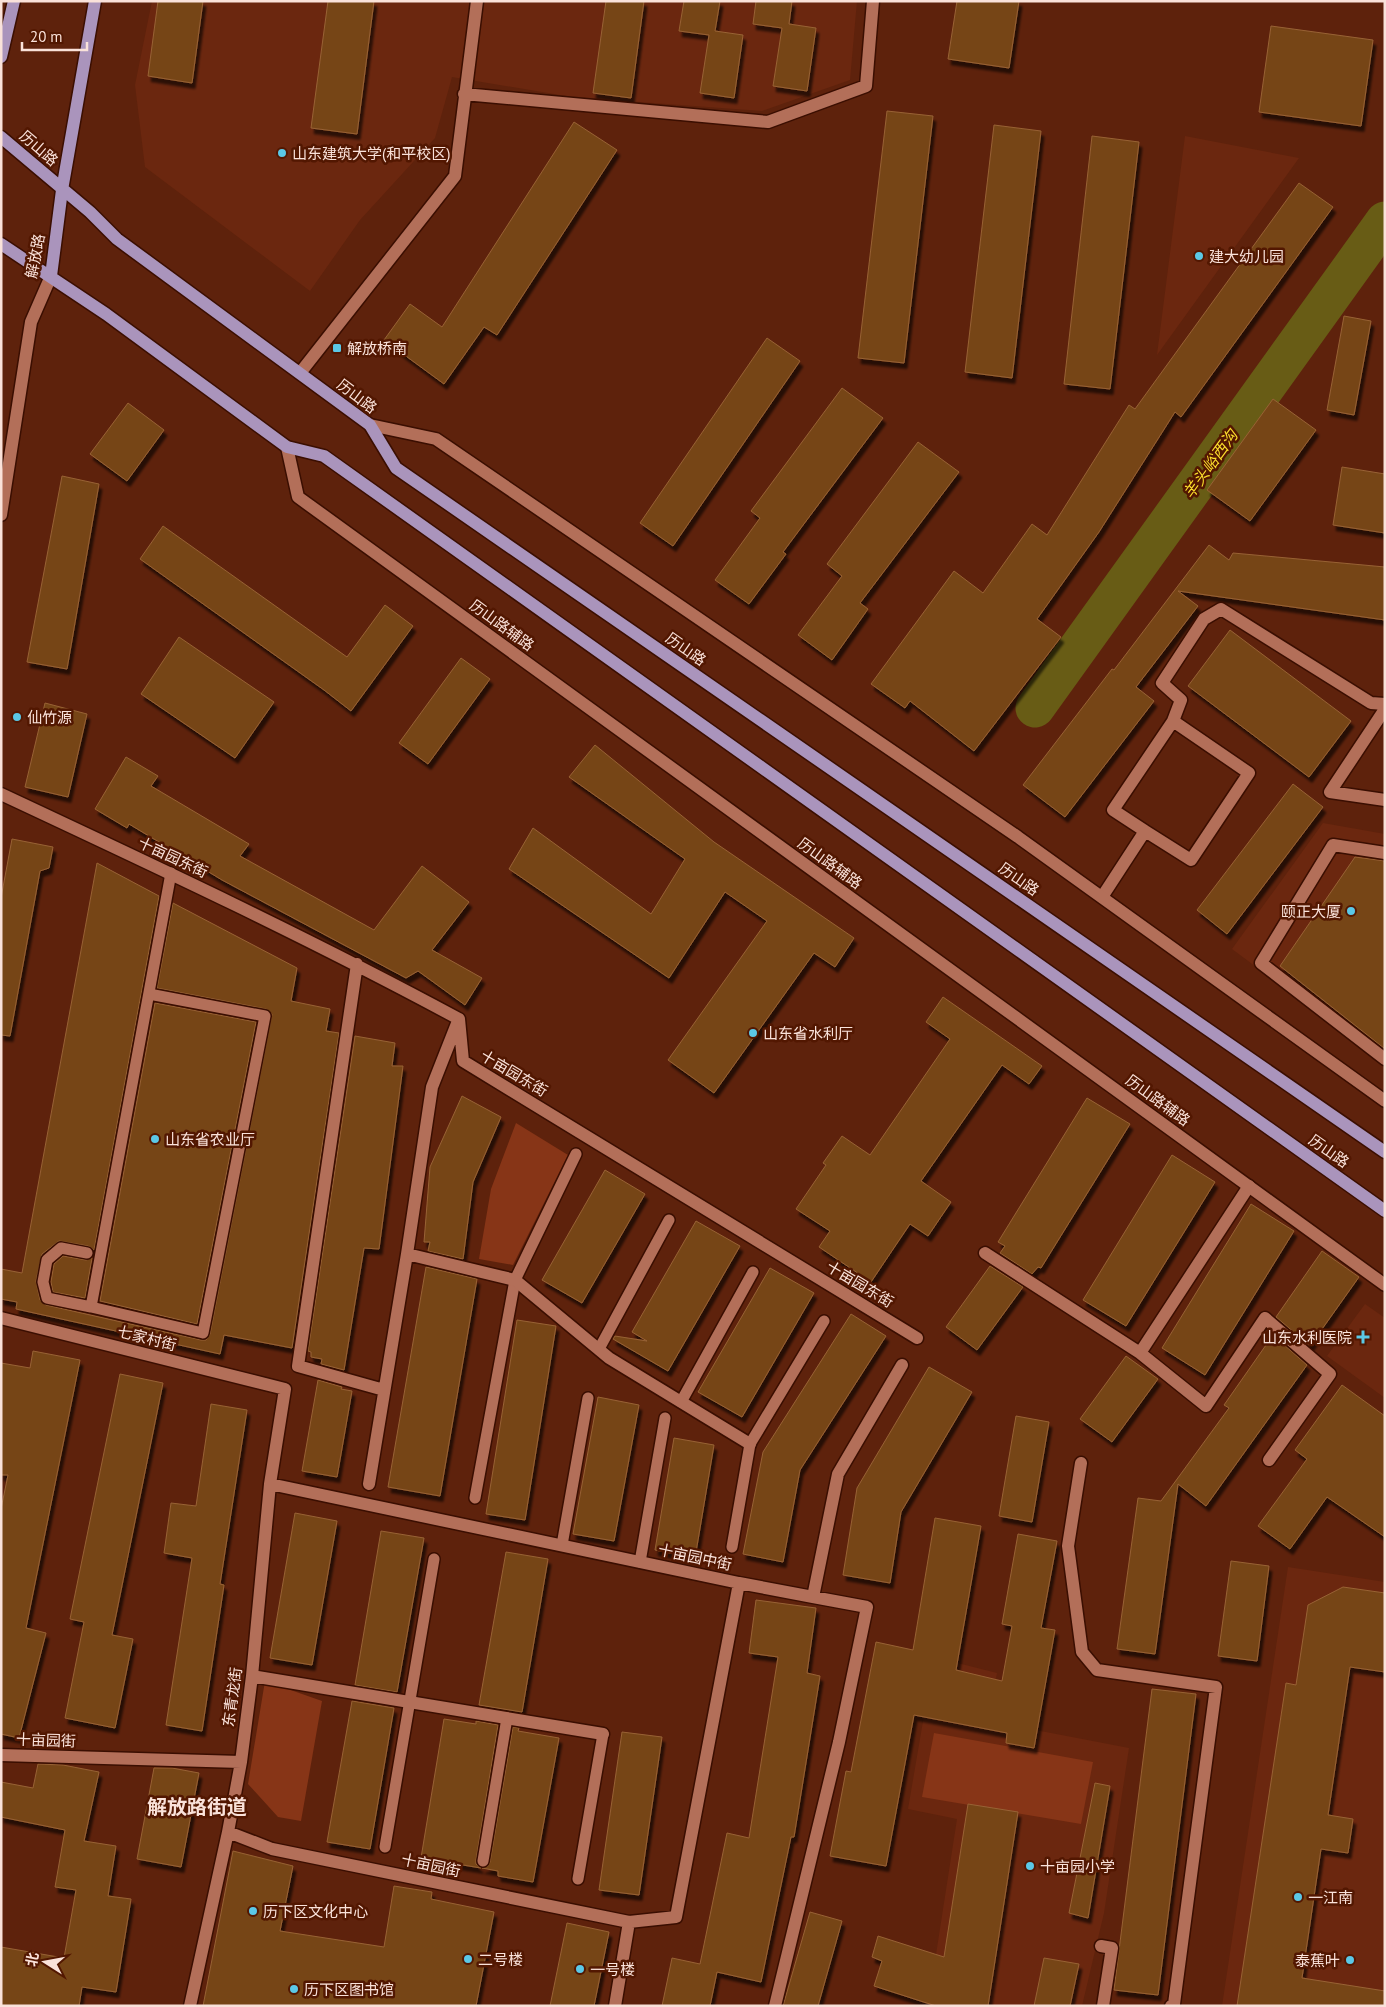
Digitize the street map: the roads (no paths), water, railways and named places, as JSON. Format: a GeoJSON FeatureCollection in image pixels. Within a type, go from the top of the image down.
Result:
{"type":"FeatureCollection","features":[{"type":"Feature","properties":{"kind":"main road"},"geometry":{"type":"LineString","coordinates":[[1,57],[14,1]]}},
{"type":"Feature","properties":{"kind":"main road","name":"解放路"},"geometry":{"type":"LineString","coordinates":[[51,276],[62,190],[95,1]]}},
{"type":"Feature","properties":{"kind":"main road","name":"历山路"},"geometry":{"type":"LineString","coordinates":[[1,137],[90,212],[117,239],[370,425],[396,468],[1385,1152]]}},
{"type":"Feature","properties":{"kind":"main road","name":"历山路"},"geometry":{"type":"LineString","coordinates":[[1,244],[106,314],[287,447],[324,456],[1385,1211]]}},
{"type":"Feature","properties":{"kind":"street"},"geometry":{"type":"LineString","coordinates":[[300,373],[455,176],[477,1]]}},
{"type":"Feature","properties":{"kind":"street"},"geometry":{"type":"LineString","coordinates":[[464,94],[768,122],[866,86],[873,1]]}},
{"type":"Feature","properties":{"kind":"street","name":"解放路"},"geometry":{"type":"LineString","coordinates":[[1,515],[31,322],[51,276]]}},
{"type":"Feature","properties":{"kind":"street"},"geometry":{"type":"LineString","coordinates":[[370,425],[436,439],[1018,837],[1385,1101]]}},
{"type":"Feature","properties":{"kind":"street","name":"历山路辅路"},"geometry":{"type":"LineString","coordinates":[[287,447],[298,497],[1385,1284]]}},
{"type":"Feature","properties":{"kind":"street"},"geometry":{"type":"LineString","coordinates":[[1173,722],[1249,773],[1191,860],[1113,810],[1173,722],[1181,700],[1162,683],[1204,619],[1221,609],[1371,703],[1385,704]]}},
{"type":"Feature","properties":{"kind":"street"},"geometry":{"type":"LineString","coordinates":[[1385,709],[1330,792],[1385,800]]}},
{"type":"Feature","properties":{"kind":"street","name":"十亩园东街"},"geometry":{"type":"LineString","coordinates":[[1,794],[171,873],[357,964],[459,1019],[463,1061],[917,1338]]}},
{"type":"Feature","properties":{"kind":"street"},"geometry":{"type":"LineString","coordinates":[[1102,897],[1145,831]]}},
{"type":"Feature","properties":{"kind":"street"},"geometry":{"type":"LineString","coordinates":[[1385,853],[1333,845],[1261,963],[1385,1059]]}},
{"type":"Feature","properties":{"kind":"street"},"geometry":{"type":"LineString","coordinates":[[357,964],[298,1366],[384,1390]]}},
{"type":"Feature","properties":{"kind":"street"},"geometry":{"type":"LineString","coordinates":[[369,1484],[432,1087],[459,1019]]}},
{"type":"Feature","properties":{"kind":"street"},"geometry":{"type":"LineString","coordinates":[[1140,1354],[1249,1186]]}},
{"type":"Feature","properties":{"kind":"street"},"geometry":{"type":"LineString","coordinates":[[985,1253],[1140,1354],[1206,1406],[1265,1318],[1330,1374],[1269,1460]]}},
{"type":"Feature","properties":{"kind":"street"},"geometry":{"type":"LineString","coordinates":[[407,1254],[515,1280],[609,1358],[750,1444]]}},
{"type":"Feature","properties":{"kind":"street","name":"七家村街"},"geometry":{"type":"LineString","coordinates":[[1,1318],[285,1389]]}},
{"type":"Feature","properties":{"kind":"street"},"geometry":{"type":"LineString","coordinates":[[813,1597],[838,1474],[902,1365]]}},
{"type":"Feature","properties":{"kind":"street","name":"东青龙街"},"geometry":{"type":"LineString","coordinates":[[190,2006],[228,1832],[240,1762],[252,1676],[270,1484],[285,1389]]}},
{"type":"Feature","properties":{"kind":"street"},"geometry":{"type":"LineString","coordinates":[[1081,1463],[1068,1546],[1082,1652],[1097,1670],[1216,1687],[1174,2004],[1171,2006]]}},
{"type":"Feature","properties":{"kind":"street","name":"十亩园中街"},"geometry":{"type":"LineString","coordinates":[[270,1484],[739,1583],[676,1917],[630,1922]]}},
{"type":"Feature","properties":{"kind":"street"},"geometry":{"type":"LineString","coordinates":[[739,1583],[867,1607],[839,1742],[775,2006]]}},
{"type":"Feature","properties":{"kind":"street"},"geometry":{"type":"LineString","coordinates":[[252,1676],[603,1734]]}},
{"type":"Feature","properties":{"kind":"street","name":"十亩园街"},"geometry":{"type":"LineString","coordinates":[[1,1755],[240,1762]]}},
{"type":"Feature","properties":{"kind":"street","name":"十亩园街"},"geometry":{"type":"LineString","coordinates":[[228,1832],[272,1849],[630,1922]]}},
{"type":"Feature","properties":{"kind":"street"},"geometry":{"type":"LineString","coordinates":[[614,2006],[630,1922]]}},
{"type":"Feature","properties":{"kind":"street"},"geometry":{"type":"LineString","coordinates":[[1101,1946],[1112,1948],[1103,2006]]}},
{"type":"Feature","properties":{"kind":"lane"},"geometry":{"type":"LineString","coordinates":[[91,1307],[171,873]]}},
{"type":"Feature","properties":{"kind":"lane"},"geometry":{"type":"LineString","coordinates":[[87,1253],[61,1248],[47,1260],[43,1282],[47,1298],[203,1333],[265,1016],[149,994]]}},
{"type":"Feature","properties":{"kind":"lane"},"geometry":{"type":"LineString","coordinates":[[476,1498],[515,1280],[576,1154]]}},
{"type":"Feature","properties":{"kind":"lane"},"geometry":{"type":"LineString","coordinates":[[599,1349],[669,1220]]}},
{"type":"Feature","properties":{"kind":"lane"},"geometry":{"type":"LineString","coordinates":[[681,1402],[753,1272]]}},
{"type":"Feature","properties":{"kind":"lane"},"geometry":{"type":"LineString","coordinates":[[732,1547],[750,1444],[824,1321]]}},
{"type":"Feature","properties":{"kind":"lane"},"geometry":{"type":"LineString","coordinates":[[562,1546],[588,1398]]}},
{"type":"Feature","properties":{"kind":"lane"},"geometry":{"type":"LineString","coordinates":[[640,1562],[665,1418]]}},
{"type":"Feature","properties":{"kind":"lane"},"geometry":{"type":"LineString","coordinates":[[385,1847],[408,1702],[434,1559]]}},
{"type":"Feature","properties":{"kind":"lane"},"geometry":{"type":"LineString","coordinates":[[483,1861],[507,1718]]}},
{"type":"Feature","properties":{"kind":"lane"},"geometry":{"type":"LineString","coordinates":[[578,1879],[603,1734]]}},
{"type":"Feature","properties":{"kind":"waterway","name":"羊头峪西沟"},"geometry":{"type":"LineString","coordinates":[[1035,708],[1385,221]]}},
{"type":"Feature","properties":{"kind":"place","name":"山东建筑大学(和平校区)"},"geometry":{"type":"Point","coordinates":[282,153]}},
{"type":"Feature","properties":{"kind":"place","name":"建大幼儿园"},"geometry":{"type":"Point","coordinates":[1199,256]}},
{"type":"Feature","properties":{"kind":"place","name":"解放桥南"},"geometry":{"type":"Point","coordinates":[337,348]}},
{"type":"Feature","properties":{"kind":"place","name":"仙竹源"},"geometry":{"type":"Point","coordinates":[17,717]}},
{"type":"Feature","properties":{"kind":"place","name":"颐正大厦"},"geometry":{"type":"Point","coordinates":[1351,911]}},
{"type":"Feature","properties":{"kind":"place","name":"山东省水利厅"},"geometry":{"type":"Point","coordinates":[753,1033]}},
{"type":"Feature","properties":{"kind":"place","name":"山东省农业厅"},"geometry":{"type":"Point","coordinates":[155,1139]}},
{"type":"Feature","properties":{"kind":"place","name":"山东水利医院"},"geometry":{"type":"Point","coordinates":[1363,1337]}},
{"type":"Feature","properties":{"kind":"place","name":"十亩园小学"},"geometry":{"type":"Point","coordinates":[1030,1866]}},
{"type":"Feature","properties":{"kind":"place","name":"一江南"},"geometry":{"type":"Point","coordinates":[1298,1897]}},
{"type":"Feature","properties":{"kind":"place","name":"历下区文化中心"},"geometry":{"type":"Point","coordinates":[253,1911]}},
{"type":"Feature","properties":{"kind":"place","name":"二号楼"},"geometry":{"type":"Point","coordinates":[468,1959]}},
{"type":"Feature","properties":{"kind":"place","name":"泰蕉叶"},"geometry":{"type":"Point","coordinates":[1350,1960]}},
{"type":"Feature","properties":{"kind":"place","name":"一号楼"},"geometry":{"type":"Point","coordinates":[580,1969]}},
{"type":"Feature","properties":{"kind":"place","name":"历下区图书馆"},"geometry":{"type":"Point","coordinates":[294,1989]}},
{"type":"Feature","properties":{"kind":"district","name":"解放路街道"},"geometry":{"type":"Point","coordinates":[197,1807]}}]}
